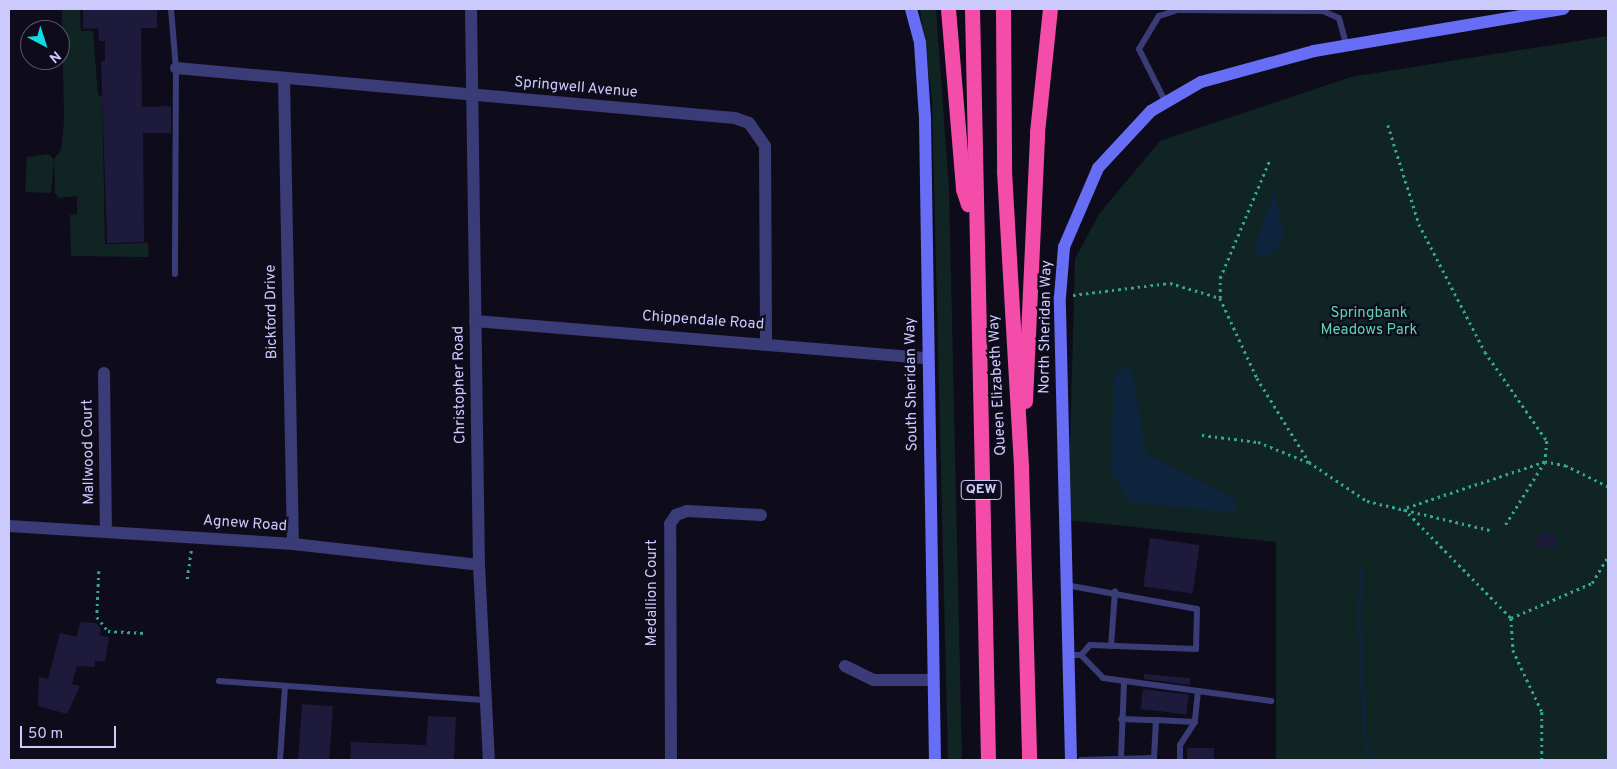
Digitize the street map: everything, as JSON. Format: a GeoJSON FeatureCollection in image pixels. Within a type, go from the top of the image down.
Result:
{"type":"FeatureCollection","features":[{"type":"Feature","properties":{"kind":"highway"},"geometry":{"type":"LineString","coordinates":[[948,9],[963,189],[973,220]]}},
{"type":"Feature","properties":{"kind":"highway","name":"Queen Elizabeth Way"},"geometry":{"type":"LineString","coordinates":[[972,9],[973,220],[988,760]]}},
{"type":"Feature","properties":{"kind":"highway","name":"Queen Elizabeth Way"},"geometry":{"type":"LineString","coordinates":[[1003,9],[1004,171],[1021,467],[1029,760]]}},
{"type":"Feature","properties":{"kind":"highway"},"geometry":{"type":"LineString","coordinates":[[1021,467],[1037,132],[1050,9]]}},
{"type":"Feature","properties":{"kind":"street","name":"Christopher Road"},"geometry":{"type":"LineString","coordinates":[[471,9],[474,95],[479,565],[489,760]]}},
{"type":"Feature","properties":{"kind":"street","name":"South Sheridan Way"},"geometry":{"type":"LineString","coordinates":[[912,9],[923,75],[932,680],[935,760]]}},
{"type":"Feature","properties":{"kind":"street","name":"North Sheridan Way"},"geometry":{"type":"LineString","coordinates":[[1071,760],[1075,655],[1066,585],[1060,297],[1064,246],[1098,168],[1124,135],[1165,101],[1201,82],[1346,45],[1563,9]]}},
{"type":"Feature","properties":{"kind":"street","name":"Springwell Avenue"},"geometry":{"type":"LineString","coordinates":[[176,68],[735,118],[749,124],[765,146],[766,341]]}},
{"type":"Feature","properties":{"kind":"street","name":"Bickford Drive"},"geometry":{"type":"LineString","coordinates":[[284,79],[293,544]]}},
{"type":"Feature","properties":{"kind":"street","name":"Chippendale Road"},"geometry":{"type":"LineString","coordinates":[[476,321],[766,341],[928,358]]}},
{"type":"Feature","properties":{"kind":"street","name":"Mallwood Court"},"geometry":{"type":"LineString","coordinates":[[104,373],[106,532]]}},
{"type":"Feature","properties":{"kind":"street","name":"Medallion Court"},"geometry":{"type":"LineString","coordinates":[[671,760],[670,524],[676,515],[687,510],[761,516]]}},
{"type":"Feature","properties":{"kind":"street","name":"Agnew Road"},"geometry":{"type":"LineString","coordinates":[[9,526],[293,544],[479,565]]}},
{"type":"Feature","properties":{"kind":"street"},"geometry":{"type":"LineString","coordinates":[[846,666],[874,680],[932,680]]}},
{"type":"Feature","properties":{"kind":"lane"},"geometry":{"type":"LineString","coordinates":[[171,9],[176,68],[175,274]]}},
{"type":"Feature","properties":{"kind":"lane"},"geometry":{"type":"LineString","coordinates":[[1165,101],[1139,49],[1160,16],[1178,10],[1323,11],[1339,18],[1346,45]]}},
{"type":"Feature","properties":{"kind":"lane"},"geometry":{"type":"LineString","coordinates":[[1066,585],[1115,591],[1197,609],[1196,649],[1090,645],[1075,655],[1103,678],[1271,701]]}},
{"type":"Feature","properties":{"kind":"lane"},"geometry":{"type":"LineString","coordinates":[[1111,646],[1115,591]]}},
{"type":"Feature","properties":{"kind":"lane"},"geometry":{"type":"LineString","coordinates":[[219,681],[486,700]]}},
{"type":"Feature","properties":{"kind":"lane"},"geometry":{"type":"LineString","coordinates":[[1121,758],[1121,719],[1124,682]]}},
{"type":"Feature","properties":{"kind":"lane"},"geometry":{"type":"LineString","coordinates":[[280,760],[285,686]]}},
{"type":"Feature","properties":{"kind":"lane"},"geometry":{"type":"LineString","coordinates":[[1180,760],[1180,745],[1196,722],[1198,691]]}},
{"type":"Feature","properties":{"kind":"lane"},"geometry":{"type":"LineString","coordinates":[[1121,719],[1196,722]]}},
{"type":"Feature","properties":{"kind":"lane"},"geometry":{"type":"LineString","coordinates":[[1082,760],[1154,758],[1156,720]]}},
{"type":"Feature","properties":{"kind":"path"},"geometry":{"type":"LineString","coordinates":[[1388,125],[1419,224],[1485,352],[1547,442],[1545,462],[1505,526]]}},
{"type":"Feature","properties":{"kind":"path"},"geometry":{"type":"LineString","coordinates":[[1270,158],[1220,278],[1220,298],[1257,378],[1308,462]]}},
{"type":"Feature","properties":{"kind":"path"},"geometry":{"type":"LineString","coordinates":[[1060,297],[1170,283],[1220,298]]}},
{"type":"Feature","properties":{"kind":"path"},"geometry":{"type":"LineString","coordinates":[[1202,435],[1258,442],[1308,462],[1367,500],[1490,530]]}},
{"type":"Feature","properties":{"kind":"path"},"geometry":{"type":"LineString","coordinates":[[1404,509],[1545,462],[1566,466],[1608,488]]}},
{"type":"Feature","properties":{"kind":"path"},"geometry":{"type":"LineString","coordinates":[[1404,509],[1512,618],[1513,650],[1542,712],[1542,760]]}},
{"type":"Feature","properties":{"kind":"path"},"geometry":{"type":"LineString","coordinates":[[187,579],[192,537]]}},
{"type":"Feature","properties":{"kind":"path"},"geometry":{"type":"LineString","coordinates":[[1512,618],[1592,583],[1608,556]]}},
{"type":"Feature","properties":{"kind":"path"},"geometry":{"type":"LineString","coordinates":[[99,571],[97,617],[108,631],[145,632]]}},
{"type":"Feature","properties":{"kind":"green space"},"geometry":{"type":"Polygon","coordinates":[[[62,9],[80,9],[81,31],[93,31],[98,95],[102,96],[105,244],[148,243],[149,257],[71,256],[70,215],[77,214],[77,196],[59,198],[55,193],[54,159],[61,150],[64,121],[63,70],[70,70],[70,20],[62,20],[62,9]]]}},
{"type":"Feature","properties":{"kind":"green space"},"geometry":{"type":"Polygon","coordinates":[[[920,9],[936,9],[949,190],[962,760],[948,760],[932,100],[920,9]]]}},
{"type":"Feature","properties":{"kind":"green space","name":"Springbank Meadows Park"},"geometry":{"type":"Polygon","coordinates":[[[1608,36],[1608,760],[1276,760],[1276,542],[1068,520],[1075,259],[1099,214],[1160,141],[1351,77],[1608,36]]]}},
{"type":"Feature","properties":{"kind":"green space"},"geometry":{"type":"Polygon","coordinates":[[[49,154],[54,160],[51,193],[25,192],[27,157],[49,154]]]}},
{"type":"Feature","properties":{"kind":"water"},"geometry":{"type":"Polygon","coordinates":[[[1275,190],[1284,237],[1275,253],[1259,256],[1253,250],[1275,190]]]}},
{"type":"Feature","properties":{"kind":"water"},"geometry":{"type":"Polygon","coordinates":[[[1131,366],[1147,454],[1237,500],[1236,513],[1129,502],[1111,471],[1114,372],[1131,366]]]}},
{"type":"Feature","properties":{"kind":"building"},"geometry":{"type":"Polygon","coordinates":[[[83,9],[157,9],[157,28],[141,28],[142,107],[171,106],[171,133],[143,133],[144,242],[107,243],[101,61],[105,61],[105,41],[99,41],[98,28],[83,29],[83,9]]]}},
{"type":"Feature","properties":{"kind":"building"},"geometry":{"type":"Polygon","coordinates":[[[1538,534],[1556,534],[1556,548],[1538,548],[1538,534]]]}},
{"type":"Feature","properties":{"kind":"building"},"geometry":{"type":"Polygon","coordinates":[[[1150,538],[1200,545],[1193,593],[1143,587],[1150,538]]]}},
{"type":"Feature","properties":{"kind":"building"},"geometry":{"type":"Polygon","coordinates":[[[80,622],[96,623],[101,629],[99,635],[109,637],[105,662],[95,661],[95,667],[77,666],[72,684],[80,686],[67,714],[38,706],[39,677],[48,679],[60,633],[77,637],[80,622]]]}},
{"type":"Feature","properties":{"kind":"building"},"geometry":{"type":"Polygon","coordinates":[[[1144,674],[1190,678],[1190,685],[1144,679],[1144,674]]]}},
{"type":"Feature","properties":{"kind":"building"},"geometry":{"type":"Polygon","coordinates":[[[1143,689],[1189,695],[1186,714],[1141,709],[1143,689]]]}},
{"type":"Feature","properties":{"kind":"building"},"geometry":{"type":"Polygon","coordinates":[[[302,704],[333,706],[329,760],[298,760],[302,704]]]}},
{"type":"Feature","properties":{"kind":"building"},"geometry":{"type":"Polygon","coordinates":[[[428,716],[456,717],[454,760],[350,760],[351,742],[426,745],[428,716]]]}},
{"type":"Feature","properties":{"kind":"building"},"geometry":{"type":"Polygon","coordinates":[[[1187,748],[1214,748],[1214,760],[1187,760],[1187,748]]]}},
{"type":"Feature","properties":{"kind":"waterway"},"geometry":{"type":"LineString","coordinates":[[1362,569],[1359,613],[1365,741],[1372,760]]}}]}
